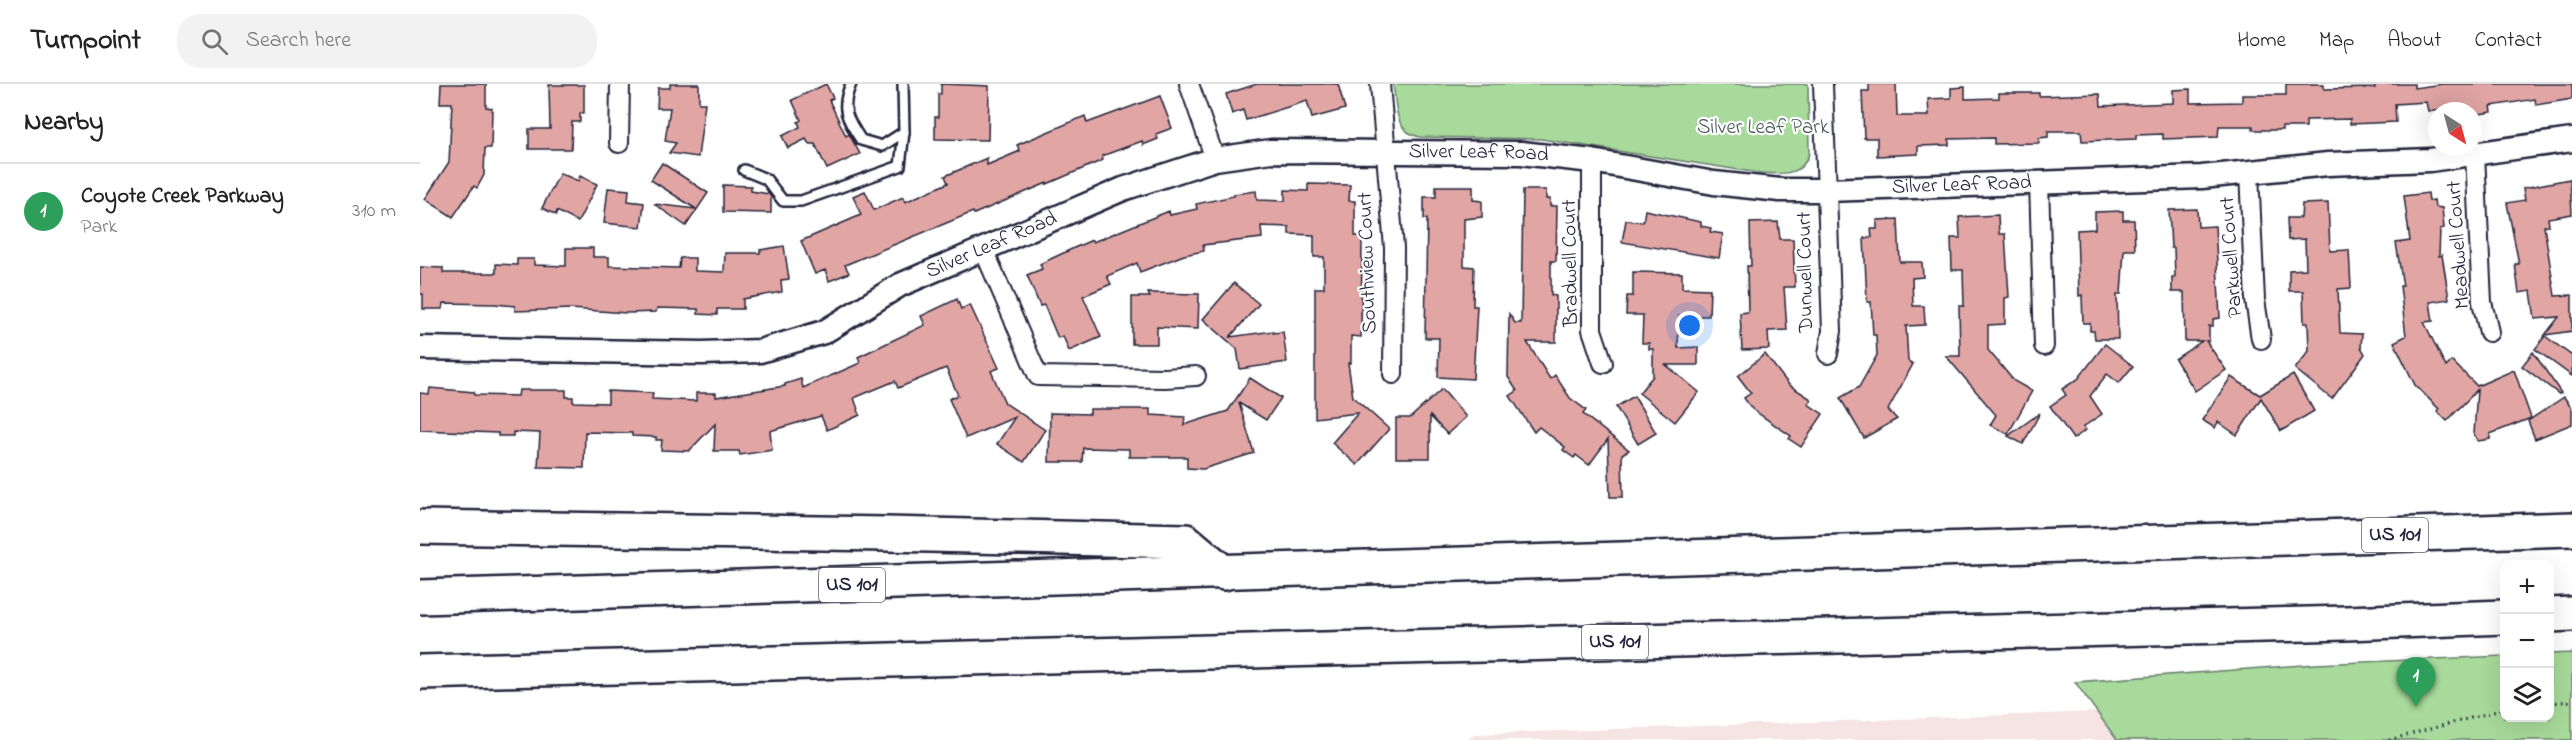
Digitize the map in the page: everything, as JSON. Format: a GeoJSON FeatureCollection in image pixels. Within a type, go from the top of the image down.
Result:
{"type":"FeatureCollection","features":[{"type":"Feature","properties":{"kind":"highway"},"geometry":{"type":"LineString","coordinates":[[420,527],[1186,541],[1224,573]]}},
{"type":"Feature","properties":{"kind":"highway","name":"US 101"},"geometry":{"type":"LineString","coordinates":[[420,597],[2572,529]]}},
{"type":"Feature","properties":{"kind":"highway"},"geometry":{"type":"LineString","coordinates":[[2554,615],[2572,614]]}},
{"type":"Feature","properties":{"kind":"highway","name":"US 101"},"geometry":{"type":"LineString","coordinates":[[420,672],[2500,617]]}},
{"type":"Feature","properties":{"kind":"street"},"geometry":{"type":"LineString","coordinates":[[619,143],[620,84]]}},
{"type":"Feature","properties":{"kind":"street"},"geometry":{"type":"LineString","coordinates":[[1189,84],[1215,159]]}},
{"type":"Feature","properties":{"kind":"street","name":"Southview Court"},"geometry":{"type":"LineString","coordinates":[[1380,84],[1394,248],[1393,374]]}},
{"type":"Feature","properties":{"kind":"street","name":"Dunwell Court"},"geometry":{"type":"LineString","coordinates":[[1823,84],[1832,330],[1828,354]]}},
{"type":"Feature","properties":{"kind":"street","name":"Silver Leaf Road"},"geometry":{"type":"LineString","coordinates":[[2482,153],[2572,140]]}},
{"type":"Feature","properties":{"kind":"street","name":"Silver Leaf Road"},"geometry":{"type":"LineString","coordinates":[[420,348],[702,353],[760,351],[824,332],[900,285],[1123,189],[1163,174],[1215,159],[1271,151],[1521,153],[1592,161],[1714,183],[1780,190],[2202,177],[2328,164],[2430,160],[2460,156]]}},
{"type":"Feature","properties":{"kind":"street","name":"Meadwell Court"},"geometry":{"type":"LineString","coordinates":[[2475,156],[2482,302],[2489,332]]}},
{"type":"Feature","properties":{"kind":"street","name":"Bradwell Court"},"geometry":{"type":"LineString","coordinates":[[1592,161],[1592,330],[1603,363]]}},
{"type":"Feature","properties":{"kind":"street","name":"Parkwell Court"},"geometry":{"type":"LineString","coordinates":[[2249,173],[2255,300],[2261,339]]}},
{"type":"Feature","properties":{"kind":"street"},"geometry":{"type":"LineString","coordinates":[[2039,182],[2044,346]]}},
{"type":"Feature","properties":{"kind":"street"},"geometry":{"type":"LineString","coordinates":[[983,249],[1038,376],[1165,378],[1196,376]]}},
{"type":"Feature","properties":{"kind":"lane"},"geometry":{"type":"LineString","coordinates":[[851,84],[844,98],[847,118],[861,140],[882,146],[904,132]]}},
{"type":"Feature","properties":{"kind":"lane"},"geometry":{"type":"LineString","coordinates":[[744,170],[766,178],[783,201],[801,201],[900,166],[904,132],[903,84]]}},
{"type":"Feature","properties":{"kind":"path"},"geometry":{"type":"LineString","coordinates":[[2554,703],[2572,701]]}},
{"type":"Feature","properties":{"kind":"path"},"geometry":{"type":"LineString","coordinates":[[2389,740],[2500,710]]}},
{"type":"Feature","properties":{"kind":"shaded area"},"geometry":{"type":"Polygon","coordinates":[[[2097,712],[2117,740],[1467,740],[1474,734],[2097,712]]]}},
{"type":"Feature","properties":{"kind":"green space","name":"Silver Leaf Park"},"geometry":{"type":"Polygon","coordinates":[[[1393,84],[1808,84],[1809,153],[1806,161],[1796,170],[1782,173],[1759,173],[1541,139],[1420,137],[1405,130],[1401,124],[1396,109],[1393,84]]]}},
{"type":"Feature","properties":{"kind":"green space"},"geometry":{"type":"Polygon","coordinates":[[[2572,653],[2572,740],[2117,740],[2075,682],[2316,664],[2500,656],[2500,722],[2554,722],[2554,654],[2572,653]]]}},
{"type":"Feature","properties":{"kind":"building"},"geometry":{"type":"Polygon","coordinates":[[[441,84],[486,84],[486,107],[492,108],[491,148],[485,148],[484,175],[477,188],[474,186],[453,217],[425,199],[449,162],[452,103],[440,103],[441,84]]]}},
{"type":"Feature","properties":{"kind":"building"},"geometry":{"type":"Polygon","coordinates":[[[670,84],[699,84],[699,103],[705,103],[698,157],[669,153],[676,143],[665,141],[670,108],[657,108],[658,88],[670,88],[670,84]]]}},
{"type":"Feature","properties":{"kind":"building"},"geometry":{"type":"Polygon","coordinates":[[[826,84],[833,98],[829,100],[846,136],[849,134],[860,154],[827,169],[815,144],[809,144],[806,139],[788,148],[782,136],[800,127],[798,122],[801,120],[792,100],[826,84]]]}},
{"type":"Feature","properties":{"kind":"building"},"geometry":{"type":"Polygon","coordinates":[[[941,84],[989,86],[988,140],[935,139],[935,117],[938,117],[938,94],[941,94],[941,84]]]}},
{"type":"Feature","properties":{"kind":"building"},"geometry":{"type":"Polygon","coordinates":[[[1257,84],[1338,84],[1345,109],[1312,118],[1307,101],[1246,120],[1243,110],[1232,114],[1226,94],[1257,84]]]}},
{"type":"Feature","properties":{"kind":"building"},"geometry":{"type":"Polygon","coordinates":[[[1869,84],[1896,84],[1897,116],[1929,116],[1928,99],[1951,98],[1951,88],[1965,87],[1965,99],[1999,98],[1999,93],[2039,93],[2039,96],[2100,94],[2101,106],[2173,103],[2173,90],[2190,89],[2190,103],[2242,102],[2242,95],[2286,95],[2286,84],[2324,84],[2324,89],[2375,88],[2375,84],[2414,84],[2414,88],[2443,84],[2572,84],[2572,99],[2536,105],[2535,99],[2491,106],[2492,112],[2482,114],[2482,102],[2428,102],[2428,111],[2426,102],[2395,104],[2396,122],[2350,124],[2350,119],[2306,120],[2306,127],[2282,127],[2282,130],[2253,130],[2253,126],[2219,126],[2218,137],[2163,139],[2163,134],[2136,135],[2136,139],[2082,141],[2081,131],[2048,131],[2048,137],[2039,138],[2039,143],[1994,144],[1994,138],[1949,139],[1949,145],[1918,146],[1918,154],[1877,156],[1877,138],[1864,138],[1862,91],[1869,91],[1869,84]]]}},
{"type":"Feature","properties":{"kind":"building"},"geometry":{"type":"Polygon","coordinates":[[[549,85],[584,85],[584,113],[580,113],[580,122],[572,122],[571,149],[529,149],[529,129],[550,129],[549,85]]]}},
{"type":"Feature","properties":{"kind":"building"},"geometry":{"type":"Polygon","coordinates":[[[1160,96],[1172,128],[1156,134],[1158,139],[1143,145],[1142,141],[1102,156],[1103,160],[1047,184],[845,265],[849,273],[829,281],[825,270],[815,274],[801,241],[861,215],[853,196],[865,191],[874,210],[903,197],[905,202],[948,183],[945,176],[987,158],[987,165],[1020,151],[1017,145],[1085,116],[1087,123],[1160,96]]]}},
{"type":"Feature","properties":{"kind":"building"},"geometry":{"type":"Polygon","coordinates":[[[662,163],[708,193],[686,226],[654,204],[696,209],[651,180],[662,163]]]}},
{"type":"Feature","properties":{"kind":"building"},"geometry":{"type":"Polygon","coordinates":[[[560,173],[578,181],[580,176],[597,184],[578,222],[557,211],[556,215],[542,208],[560,173]]]}},
{"type":"Feature","properties":{"kind":"building"},"geometry":{"type":"Polygon","coordinates":[[[2570,179],[2572,214],[2548,218],[2549,225],[2544,226],[2555,296],[2572,295],[2572,331],[2545,335],[2559,317],[2535,319],[2531,291],[2519,293],[2515,264],[2519,264],[2507,203],[2525,200],[2523,188],[2570,179]]]}},
{"type":"Feature","properties":{"kind":"building"},"geometry":{"type":"Polygon","coordinates":[[[1308,184],[1350,185],[1349,201],[1355,201],[1355,236],[1362,236],[1361,337],[1351,336],[1351,363],[1348,363],[1353,397],[1389,429],[1357,465],[1332,443],[1358,413],[1315,418],[1315,288],[1324,288],[1324,257],[1314,257],[1314,235],[1289,234],[1289,227],[1261,226],[1262,238],[1203,245],[1204,251],[1184,255],[1140,272],[1137,263],[1107,276],[1111,284],[1083,296],[1101,337],[1069,351],[1063,336],[1058,338],[1044,305],[1040,306],[1027,275],[1042,269],[1040,264],[1074,248],[1169,211],[1170,215],[1197,209],[1196,204],[1256,191],[1257,200],[1285,201],[1285,190],[1308,191],[1308,184]]]}},
{"type":"Feature","properties":{"kind":"building"},"geometry":{"type":"Polygon","coordinates":[[[723,185],[751,186],[751,191],[769,194],[771,213],[723,212],[723,185]]]}},
{"type":"Feature","properties":{"kind":"building"},"geometry":{"type":"Polygon","coordinates":[[[1436,186],[1473,186],[1473,200],[1482,201],[1482,217],[1464,219],[1464,266],[1474,267],[1473,306],[1477,306],[1473,379],[1438,377],[1439,338],[1425,338],[1427,219],[1424,219],[1424,197],[1436,197],[1436,186]]]}},
{"type":"Feature","properties":{"kind":"building"},"geometry":{"type":"Polygon","coordinates":[[[608,188],[629,190],[628,201],[644,203],[641,227],[604,223],[608,188]]]}},
{"type":"Feature","properties":{"kind":"building"},"geometry":{"type":"Polygon","coordinates":[[[1523,190],[1546,190],[1546,199],[1550,199],[1550,206],[1557,206],[1556,261],[1551,261],[1551,295],[1556,296],[1556,342],[1527,342],[1550,379],[1555,375],[1570,398],[1586,410],[1583,414],[1629,450],[1622,454],[1623,497],[1610,497],[1608,439],[1589,465],[1576,455],[1574,458],[1563,450],[1565,447],[1539,427],[1534,432],[1510,396],[1517,391],[1508,377],[1509,314],[1515,323],[1521,323],[1523,190]]]}},
{"type":"Feature","properties":{"kind":"building"},"geometry":{"type":"Polygon","coordinates":[[[2428,193],[2429,201],[2434,200],[2435,207],[2442,208],[2444,228],[2440,229],[2439,256],[2442,255],[2449,299],[2430,302],[2433,321],[2424,322],[2446,367],[2452,361],[2477,386],[2514,370],[2531,418],[2490,434],[2490,439],[2478,441],[2474,434],[2477,390],[2447,421],[2437,411],[2439,409],[2415,385],[2394,342],[2406,336],[2400,286],[2403,286],[2396,243],[2410,241],[2404,196],[2428,193]]]}},
{"type":"Feature","properties":{"kind":"building"},"geometry":{"type":"Polygon","coordinates":[[[2328,203],[2330,251],[2349,250],[2351,288],[2338,289],[2340,333],[2362,334],[2361,347],[2365,354],[2332,399],[2295,369],[2309,351],[2308,323],[2304,323],[2303,291],[2289,291],[2289,270],[2306,269],[2305,239],[2288,240],[2287,218],[2301,218],[2302,204],[2328,203]]]}},
{"type":"Feature","properties":{"kind":"building"},"geometry":{"type":"Polygon","coordinates":[[[2197,209],[2198,227],[2215,226],[2220,318],[2213,319],[2213,326],[2209,326],[2209,341],[2206,341],[2226,370],[2195,391],[2175,359],[2202,341],[2185,341],[2184,292],[2172,292],[2172,277],[2175,277],[2174,248],[2171,248],[2169,210],[2197,209]]]}},
{"type":"Feature","properties":{"kind":"building"},"geometry":{"type":"Polygon","coordinates":[[[1645,210],[1701,222],[1701,226],[1711,228],[1710,232],[1723,234],[1719,258],[1622,242],[1626,220],[1643,222],[1645,210]]]}},
{"type":"Feature","properties":{"kind":"building"},"geometry":{"type":"Polygon","coordinates":[[[2123,211],[2123,220],[2134,220],[2135,250],[2124,250],[2121,294],[2117,294],[2118,339],[2095,339],[2094,331],[2090,331],[2090,323],[2083,323],[2082,295],[2079,296],[2077,230],[2095,229],[2095,212],[2123,211]]]}},
{"type":"Feature","properties":{"kind":"building"},"geometry":{"type":"Polygon","coordinates":[[[1998,215],[1999,234],[2005,234],[2009,297],[2005,298],[2005,324],[1988,325],[1988,350],[2014,381],[2032,391],[2008,434],[1990,425],[1996,415],[1946,356],[1960,356],[1959,306],[1964,306],[1963,270],[1952,270],[1951,238],[1960,238],[1959,217],[1998,215]]]}},
{"type":"Feature","properties":{"kind":"building"},"geometry":{"type":"Polygon","coordinates":[[[1898,219],[1900,262],[1922,262],[1923,277],[1912,278],[1913,306],[1924,306],[1925,325],[1906,326],[1908,361],[1913,364],[1888,410],[1897,419],[1864,438],[1840,398],[1859,387],[1877,355],[1871,302],[1867,302],[1864,238],[1872,237],[1871,229],[1877,229],[1877,220],[1898,219]]]}},
{"type":"Feature","properties":{"kind":"building"},"geometry":{"type":"Polygon","coordinates":[[[1778,222],[1780,239],[1793,239],[1795,287],[1784,287],[1787,330],[1768,331],[1769,349],[1742,350],[1740,313],[1748,312],[1747,266],[1751,266],[1750,223],[1778,222]]]}},
{"type":"Feature","properties":{"kind":"building"},"geometry":{"type":"Polygon","coordinates":[[[784,246],[789,279],[781,280],[782,292],[743,299],[743,309],[717,309],[717,315],[698,314],[698,309],[657,308],[656,312],[627,313],[571,309],[515,311],[515,306],[495,304],[444,303],[443,309],[423,309],[423,294],[420,294],[420,267],[443,268],[443,273],[496,273],[496,264],[517,265],[517,259],[534,259],[534,265],[566,266],[566,248],[593,248],[593,257],[609,257],[609,266],[679,268],[680,258],[695,258],[695,271],[724,272],[725,253],[760,253],[760,250],[784,246]]]}},
{"type":"Feature","properties":{"kind":"building"},"geometry":{"type":"Polygon","coordinates":[[[1633,272],[1682,273],[1682,288],[1710,289],[1709,316],[1679,316],[1678,348],[1698,347],[1698,365],[1666,365],[1699,392],[1675,422],[1639,393],[1653,376],[1653,349],[1649,349],[1649,343],[1642,343],[1643,315],[1626,315],[1627,296],[1633,296],[1633,272]]]}},
{"type":"Feature","properties":{"kind":"building"},"geometry":{"type":"Polygon","coordinates":[[[1234,283],[1259,304],[1230,337],[1273,331],[1273,333],[1283,332],[1287,362],[1240,369],[1237,349],[1203,319],[1234,283]]]}},
{"type":"Feature","properties":{"kind":"building"},"geometry":{"type":"Polygon","coordinates":[[[1148,293],[1199,294],[1198,329],[1157,327],[1157,344],[1132,344],[1132,297],[1150,297],[1148,293]]]}},
{"type":"Feature","properties":{"kind":"building"},"geometry":{"type":"Polygon","coordinates":[[[957,299],[961,309],[970,305],[999,368],[991,371],[1005,403],[1045,430],[1024,462],[997,444],[1015,417],[966,438],[949,399],[958,395],[946,368],[898,388],[895,381],[854,398],[860,415],[827,430],[821,416],[770,431],[772,450],[740,455],[739,451],[714,451],[715,424],[689,451],[661,450],[662,440],[656,440],[656,437],[632,436],[632,433],[585,432],[584,468],[538,467],[540,433],[513,432],[513,436],[498,436],[498,433],[420,430],[420,393],[429,394],[430,388],[474,392],[474,395],[518,396],[519,390],[566,390],[566,397],[573,397],[573,402],[608,403],[608,391],[653,393],[652,399],[696,401],[696,393],[716,393],[716,397],[785,386],[785,384],[801,379],[803,388],[860,363],[858,357],[925,325],[921,316],[957,299]]]}},
{"type":"Feature","properties":{"kind":"building"},"geometry":{"type":"Polygon","coordinates":[[[2545,336],[2572,356],[2572,376],[2535,349],[2545,336]]]}},
{"type":"Feature","properties":{"kind":"building"},"geometry":{"type":"Polygon","coordinates":[[[2105,344],[2133,366],[2119,383],[2107,374],[2090,396],[2102,414],[2083,427],[2086,430],[2073,439],[2050,406],[2066,395],[2062,389],[2078,379],[2105,344]]]}},
{"type":"Feature","properties":{"kind":"building"},"geometry":{"type":"Polygon","coordinates":[[[2533,352],[2561,393],[2559,394],[2522,366],[2533,352]]]}},
{"type":"Feature","properties":{"kind":"building"},"geometry":{"type":"Polygon","coordinates":[[[1765,354],[1789,385],[1811,399],[1808,404],[1823,414],[1801,447],[1789,439],[1791,436],[1752,409],[1744,398],[1751,393],[1738,376],[1765,354]]]}},
{"type":"Feature","properties":{"kind":"building"},"geometry":{"type":"Polygon","coordinates":[[[2293,375],[2314,411],[2281,431],[2261,398],[2237,435],[2218,422],[2215,428],[2202,420],[2231,377],[2260,395],[2293,375]]]}},
{"type":"Feature","properties":{"kind":"building"},"geometry":{"type":"Polygon","coordinates":[[[1250,378],[1281,398],[1266,420],[1239,403],[1254,453],[1203,469],[1187,468],[1187,457],[1129,457],[1129,449],[1083,448],[1082,462],[1049,462],[1050,413],[1090,414],[1090,409],[1150,409],[1150,415],[1185,417],[1184,425],[1228,411],[1250,378]]]}},
{"type":"Feature","properties":{"kind":"building"},"geometry":{"type":"Polygon","coordinates":[[[1442,389],[1466,417],[1447,434],[1430,416],[1430,458],[1396,458],[1396,418],[1410,418],[1442,389]]]}},
{"type":"Feature","properties":{"kind":"building"},"geometry":{"type":"Polygon","coordinates":[[[1634,396],[1656,433],[1638,444],[1616,407],[1634,396]]]}},
{"type":"Feature","properties":{"kind":"building"},"geometry":{"type":"Polygon","coordinates":[[[2564,397],[2572,409],[2572,424],[2535,439],[2528,421],[2564,397]]]}},
{"type":"Feature","properties":{"kind":"building"},"geometry":{"type":"Polygon","coordinates":[[[2040,413],[2023,444],[2008,436],[2040,413]]]}},
{"type":"Feature","properties":{"kind":"place","name":"Coyote Creek Parkway"},"geometry":{"type":"Point","coordinates":[2416,707]}}]}
